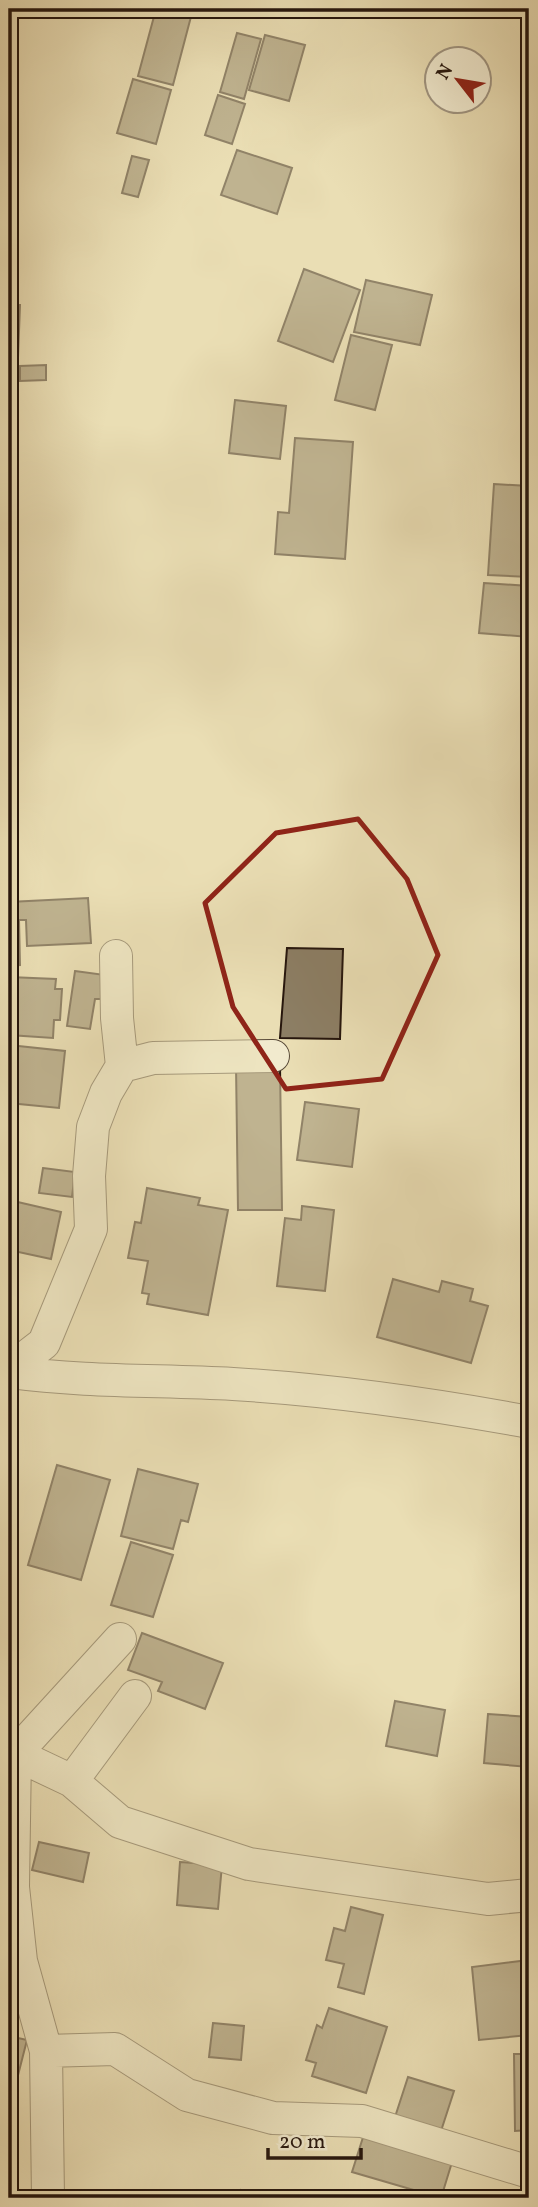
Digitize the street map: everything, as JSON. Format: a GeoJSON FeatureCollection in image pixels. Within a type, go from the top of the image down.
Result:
{"type":"FeatureCollection","features":[{"type":"Feature","properties":{"kind":"street"},"geometry":{"type":"LineString","coordinates":[[9,1371],[44,1343],[90,1229],[89,1176],[93,1127],[106,1093],[122,1066],[117,1018],[116,956]]}},
{"type":"Feature","properties":{"kind":"street"},"geometry":{"type":"LineString","coordinates":[[122,1066],[153,1058],[273,1056]]}},
{"type":"Feature","properties":{"kind":"street"},"geometry":{"type":"LineString","coordinates":[[9,1371],[72,1381],[230,1384],[309,1389],[529,1422]]}},
{"type":"Feature","properties":{"kind":"street"},"geometry":{"type":"LineString","coordinates":[[48,2198],[46,2051],[21,1961],[13,1887],[12,1754],[120,1639]]}},
{"type":"Feature","properties":{"kind":"street"},"geometry":{"type":"LineString","coordinates":[[72,1781],[135,1696]]}},
{"type":"Feature","properties":{"kind":"street"},"geometry":{"type":"LineString","coordinates":[[12,1754],[72,1781],[120,1822],[249,1864],[488,1899],[529,1895]]}},
{"type":"Feature","properties":{"kind":"street"},"geometry":{"type":"LineString","coordinates":[[46,2051],[115,2049],[187,2095],[273,2118],[362,2120],[529,2172]]}},
{"type":"Feature","properties":{"kind":"highlighted area"},"geometry":{"type":"Polygon","coordinates":[[[358,819],[407,879],[438,955],[382,1079],[286,1089],[233,1007],[205,903],[276,833],[358,819]]]}},
{"type":"Feature","properties":{"kind":"building"},"geometry":{"type":"Polygon","coordinates":[[[156,9],[193,9],[173,85],[138,76],[156,9]]]}},
{"type":"Feature","properties":{"kind":"building"},"geometry":{"type":"Polygon","coordinates":[[[237,33],[261,39],[244,99],[220,92],[237,33]]]}},
{"type":"Feature","properties":{"kind":"building"},"geometry":{"type":"Polygon","coordinates":[[[265,35],[305,45],[289,101],[249,90],[265,35]]]}},
{"type":"Feature","properties":{"kind":"building"},"geometry":{"type":"Polygon","coordinates":[[[133,79],[171,90],[156,144],[117,133],[133,79]]]}},
{"type":"Feature","properties":{"kind":"building"},"geometry":{"type":"Polygon","coordinates":[[[218,95],[245,104],[232,144],[205,135],[218,95]]]}},
{"type":"Feature","properties":{"kind":"building"},"geometry":{"type":"Polygon","coordinates":[[[237,150],[292,168],[277,214],[221,195],[237,150]]]}},
{"type":"Feature","properties":{"kind":"building"},"geometry":{"type":"Polygon","coordinates":[[[132,156],[149,160],[138,197],[122,193],[132,156]]]}},
{"type":"Feature","properties":{"kind":"building"},"geometry":{"type":"Polygon","coordinates":[[[304,269],[360,290],[333,362],[278,341],[304,269]]]}},
{"type":"Feature","properties":{"kind":"building"},"geometry":{"type":"Polygon","coordinates":[[[366,280],[432,295],[420,345],[354,332],[366,280]]]}},
{"type":"Feature","properties":{"kind":"building"},"geometry":{"type":"Polygon","coordinates":[[[9,305],[20,305],[16,410],[9,410],[9,305]]]}},
{"type":"Feature","properties":{"kind":"building"},"geometry":{"type":"Polygon","coordinates":[[[351,335],[392,345],[375,410],[335,400],[351,335]]]}},
{"type":"Feature","properties":{"kind":"building"},"geometry":{"type":"Polygon","coordinates":[[[46,365],[46,380],[20,381],[20,366],[46,365]]]}},
{"type":"Feature","properties":{"kind":"building"},"geometry":{"type":"Polygon","coordinates":[[[235,400],[286,406],[280,459],[229,453],[235,400]]]}},
{"type":"Feature","properties":{"kind":"building"},"geometry":{"type":"Polygon","coordinates":[[[295,438],[353,442],[345,559],[275,554],[278,512],[289,513],[295,438]]]}},
{"type":"Feature","properties":{"kind":"building"},"geometry":{"type":"Polygon","coordinates":[[[494,484],[529,486],[529,577],[488,575],[494,484]]]}},
{"type":"Feature","properties":{"kind":"building"},"geometry":{"type":"Polygon","coordinates":[[[484,583],[529,586],[529,637],[479,633],[484,583]]]}},
{"type":"Feature","properties":{"kind":"building"},"geometry":{"type":"Polygon","coordinates":[[[88,898],[91,943],[27,946],[26,920],[19,920],[20,965],[9,966],[9,902],[88,898]]]}},
{"type":"Feature","properties":{"kind":"building"},"geometry":{"type":"Polygon","coordinates":[[[287,948],[343,949],[340,1039],[280,1038],[287,948]]]}},
{"type":"Feature","properties":{"kind":"building"},"geometry":{"type":"Polygon","coordinates":[[[75,971],[105,975],[101,999],[95,999],[90,1029],[67,1026],[75,971]]]}},
{"type":"Feature","properties":{"kind":"building"},"geometry":{"type":"Polygon","coordinates":[[[9,977],[56,979],[55,989],[62,989],[60,1020],[54,1020],[53,1038],[9,1035],[9,977]]]}},
{"type":"Feature","properties":{"kind":"building"},"geometry":{"type":"Polygon","coordinates":[[[9,1045],[65,1051],[59,1108],[9,1103],[9,1045]]]}},
{"type":"Feature","properties":{"kind":"building"},"geometry":{"type":"Polygon","coordinates":[[[236,1066],[280,1066],[282,1210],[238,1210],[236,1066]]]}},
{"type":"Feature","properties":{"kind":"building"},"geometry":{"type":"Polygon","coordinates":[[[305,1102],[359,1109],[352,1167],[297,1160],[305,1102]]]}},
{"type":"Feature","properties":{"kind":"building"},"geometry":{"type":"Polygon","coordinates":[[[9,1116],[17,1117],[13,1152],[9,1151],[9,1116]]]}},
{"type":"Feature","properties":{"kind":"building"},"geometry":{"type":"Polygon","coordinates":[[[43,1168],[75,1172],[72,1197],[39,1193],[43,1168]]]}},
{"type":"Feature","properties":{"kind":"building"},"geometry":{"type":"Polygon","coordinates":[[[147,1188],[200,1198],[198,1205],[228,1210],[208,1315],[147,1304],[149,1294],[142,1293],[148,1261],[128,1258],[135,1222],[141,1223],[147,1188]]]}},
{"type":"Feature","properties":{"kind":"building"},"geometry":{"type":"Polygon","coordinates":[[[9,1200],[61,1212],[51,1259],[9,1250],[9,1200]]]}},
{"type":"Feature","properties":{"kind":"building"},"geometry":{"type":"Polygon","coordinates":[[[302,1206],[334,1210],[325,1291],[277,1286],[285,1218],[301,1220],[302,1206]]]}},
{"type":"Feature","properties":{"kind":"building"},"geometry":{"type":"Polygon","coordinates":[[[393,1279],[439,1292],[442,1281],[473,1289],[470,1301],[488,1306],[471,1363],[377,1337],[393,1279]]]}},
{"type":"Feature","properties":{"kind":"building"},"geometry":{"type":"Polygon","coordinates":[[[57,1465],[110,1480],[81,1580],[28,1565],[57,1465]]]}},
{"type":"Feature","properties":{"kind":"building"},"geometry":{"type":"Polygon","coordinates":[[[138,1469],[198,1484],[188,1522],[181,1520],[173,1549],[121,1536],[138,1469]]]}},
{"type":"Feature","properties":{"kind":"building"},"geometry":{"type":"Polygon","coordinates":[[[131,1542],[173,1555],[153,1617],[111,1605],[131,1542]]]}},
{"type":"Feature","properties":{"kind":"building"},"geometry":{"type":"Polygon","coordinates":[[[142,1633],[223,1663],[205,1709],[158,1691],[162,1682],[128,1670],[142,1633]]]}},
{"type":"Feature","properties":{"kind":"building"},"geometry":{"type":"Polygon","coordinates":[[[395,1701],[445,1710],[437,1756],[386,1746],[395,1701]]]}},
{"type":"Feature","properties":{"kind":"building"},"geometry":{"type":"Polygon","coordinates":[[[488,1714],[529,1717],[529,1767],[484,1763],[488,1714]]]}},
{"type":"Feature","properties":{"kind":"building"},"geometry":{"type":"Polygon","coordinates":[[[39,1842],[89,1853],[83,1882],[32,1870],[39,1842]]]}},
{"type":"Feature","properties":{"kind":"building"},"geometry":{"type":"Polygon","coordinates":[[[180,1862],[222,1865],[218,1909],[177,1905],[180,1862]]]}},
{"type":"Feature","properties":{"kind":"building"},"geometry":{"type":"Polygon","coordinates":[[[351,1907],[383,1915],[364,1994],[338,1987],[344,1964],[326,1960],[334,1928],[345,1931],[351,1907]]]}},
{"type":"Feature","properties":{"kind":"building"},"geometry":{"type":"Polygon","coordinates":[[[529,1960],[529,2035],[479,2040],[472,1967],[529,1960]]]}},
{"type":"Feature","properties":{"kind":"building"},"geometry":{"type":"Polygon","coordinates":[[[329,2008],[387,2027],[366,2093],[312,2076],[316,2063],[306,2060],[317,2025],[322,2028],[329,2008]]]}},
{"type":"Feature","properties":{"kind":"building"},"geometry":{"type":"Polygon","coordinates":[[[213,2023],[244,2026],[241,2060],[209,2057],[213,2023]]]}},
{"type":"Feature","properties":{"kind":"building"},"geometry":{"type":"Polygon","coordinates":[[[9,2036],[27,2040],[16,2083],[9,2081],[9,2036]]]}},
{"type":"Feature","properties":{"kind":"building"},"geometry":{"type":"Polygon","coordinates":[[[514,2054],[529,2054],[529,2130],[515,2131],[514,2054]]]}},
{"type":"Feature","properties":{"kind":"building"},"geometry":{"type":"Polygon","coordinates":[[[408,2077],[454,2091],[441,2131],[395,2117],[408,2077]]]}},
{"type":"Feature","properties":{"kind":"building"},"geometry":{"type":"Polygon","coordinates":[[[365,2131],[453,2159],[441,2198],[352,2172],[365,2131]]]}},
{"type":"Feature","properties":{"kind":"building"},"geometry":{"type":"Polygon","coordinates":[[[241,2190],[277,2198],[239,2198],[241,2190]]]}}]}
